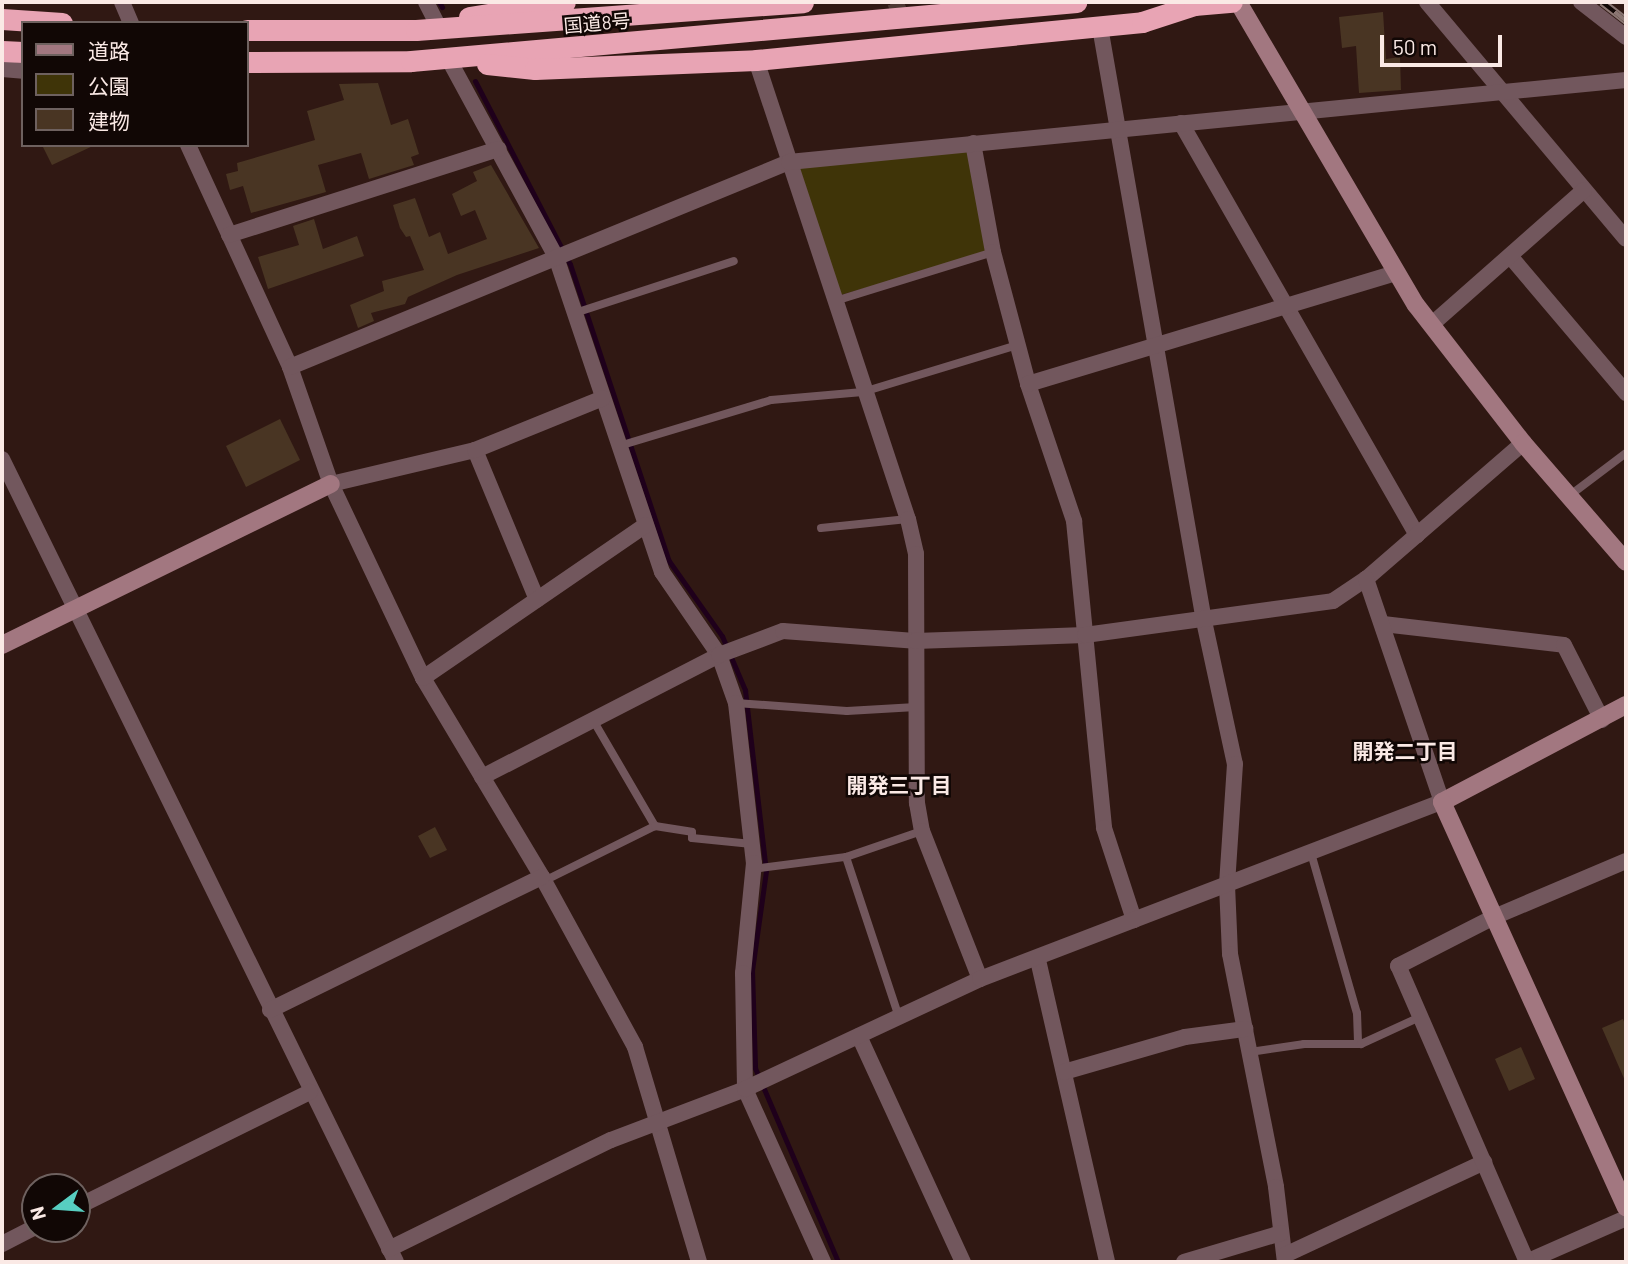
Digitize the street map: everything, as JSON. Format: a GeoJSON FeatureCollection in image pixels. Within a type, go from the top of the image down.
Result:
{"type":"FeatureCollection","features":[{"type":"Feature","properties":{"kind":"highway"},"geometry":{"type":"LineString","coordinates":[[438,27],[498,9],[565,2]]}},
{"type":"Feature","properties":{"kind":"highway","name":"国道8号"},"geometry":{"type":"LineString","coordinates":[[248,30],[416,30],[803,2]]}},
{"type":"Feature","properties":{"kind":"highway","name":"国道8号"},"geometry":{"type":"LineString","coordinates":[[248,62],[448,58],[1076,2]]}},
{"type":"Feature","properties":{"kind":"highway"},"geometry":{"type":"LineString","coordinates":[[448,58],[535,69],[756,60],[910,36],[1100,27],[1142,22],[1194,5],[1232,2]]}},
{"type":"Feature","properties":{"kind":"highway"},"geometry":{"type":"LineString","coordinates":[[2,19],[32,21]]}},
{"type":"Feature","properties":{"kind":"highway"},"geometry":{"type":"LineString","coordinates":[[2,51],[21,52]]}},
{"type":"Feature","properties":{"kind":"street"},"geometry":{"type":"LineString","coordinates":[[122,2],[130,21]]}},
{"type":"Feature","properties":{"kind":"street"},"geometry":{"type":"LineString","coordinates":[[426,2],[438,27]]}},
{"type":"Feature","properties":{"kind":"street"},"geometry":{"type":"LineString","coordinates":[[1238,2],[1304,111],[1396,273],[1432,325],[1523,443],[1626,562]]}},
{"type":"Feature","properties":{"kind":"street"},"geometry":{"type":"LineString","coordinates":[[1427,2],[1499,92],[1626,239]]}},
{"type":"Feature","properties":{"kind":"street"},"geometry":{"type":"LineString","coordinates":[[1581,2],[1626,37]]}},
{"type":"Feature","properties":{"kind":"street"},"geometry":{"type":"LineString","coordinates":[[1100,27],[1204,621],[1235,764],[1227,885],[1230,954],[1250,1052],[1284,1259],[1484,1163]]}},
{"type":"Feature","properties":{"kind":"street"},"geometry":{"type":"LineString","coordinates":[[448,58],[556,257],[662,572],[719,656],[736,703],[753,869],[743,974],[746,1089],[822,1262]]}},
{"type":"Feature","properties":{"kind":"street"},"geometry":{"type":"LineString","coordinates":[[756,60],[863,392],[908,519],[916,554],[917,803],[922,831],[980,979]]}},
{"type":"Feature","properties":{"kind":"street"},"geometry":{"type":"LineString","coordinates":[[2,69],[21,71]]}},
{"type":"Feature","properties":{"kind":"street"},"geometry":{"type":"LineString","coordinates":[[290,367],[789,162],[1626,80]]}},
{"type":"Feature","properties":{"kind":"street"},"geometry":{"type":"LineString","coordinates":[[1181,123],[1283,307],[1417,535]]}},
{"type":"Feature","properties":{"kind":"street"},"geometry":{"type":"LineString","coordinates":[[972,143],[993,252],[1028,384],[1074,521],[1104,828],[1134,920]]}},
{"type":"Feature","properties":{"kind":"street"},"geometry":{"type":"LineString","coordinates":[[189,147],[290,367],[331,484],[423,678],[543,879],[635,1047],[699,1262]]}},
{"type":"Feature","properties":{"kind":"street"},"geometry":{"type":"LineString","coordinates":[[229,235],[499,149]]}},
{"type":"Feature","properties":{"kind":"street"},"geometry":{"type":"LineString","coordinates":[[1432,325],[1584,190]]}},
{"type":"Feature","properties":{"kind":"street"},"geometry":{"type":"LineString","coordinates":[[1510,256],[1626,393]]}},
{"type":"Feature","properties":{"kind":"street"},"geometry":{"type":"LineString","coordinates":[[1028,384],[1396,273]]}},
{"type":"Feature","properties":{"kind":"street"},"geometry":{"type":"LineString","coordinates":[[2,645],[331,484],[475,450],[603,398]]}},
{"type":"Feature","properties":{"kind":"street"},"geometry":{"type":"LineString","coordinates":[[482,777],[719,656],[783,631],[915,641],[1085,635],[1204,621],[1333,601],[1366,579],[1523,443]]}},
{"type":"Feature","properties":{"kind":"street"},"geometry":{"type":"LineString","coordinates":[[475,450],[537,600]]}},
{"type":"Feature","properties":{"kind":"street"},"geometry":{"type":"LineString","coordinates":[[2,459],[310,1092],[393,1256],[611,1140],[746,1089],[980,979],[1038,960],[1134,920],[1442,802],[1626,705]]}},
{"type":"Feature","properties":{"kind":"street"},"geometry":{"type":"LineString","coordinates":[[423,678],[646,526]]}},
{"type":"Feature","properties":{"kind":"street"},"geometry":{"type":"LineString","coordinates":[[1366,579],[1442,802],[1626,1208]]}},
{"type":"Feature","properties":{"kind":"street"},"geometry":{"type":"LineString","coordinates":[[1383,624],[1564,645],[1602,720]]}},
{"type":"Feature","properties":{"kind":"street"},"geometry":{"type":"LineString","coordinates":[[1626,860],[1494,917],[1398,966],[1526,1262],[1626,1217]]}},
{"type":"Feature","properties":{"kind":"street"},"geometry":{"type":"LineString","coordinates":[[270,1010],[543,879]]}},
{"type":"Feature","properties":{"kind":"street"},"geometry":{"type":"LineString","coordinates":[[1038,960],[1107,1262]]}},
{"type":"Feature","properties":{"kind":"street"},"geometry":{"type":"LineString","coordinates":[[1064,1072],[1185,1037],[1245,1029]]}},
{"type":"Feature","properties":{"kind":"street"},"geometry":{"type":"LineString","coordinates":[[859,1036],[963,1262]]}},
{"type":"Feature","properties":{"kind":"street"},"geometry":{"type":"LineString","coordinates":[[91,1200],[310,1092]]}},
{"type":"Feature","properties":{"kind":"street"},"geometry":{"type":"LineString","coordinates":[[1184,1262],[1281,1233]]}},
{"type":"Feature","properties":{"kind":"street"},"geometry":{"type":"LineString","coordinates":[[2,1244],[21,1234]]}},
{"type":"Feature","properties":{"kind":"lane"},"geometry":{"type":"LineString","coordinates":[[834,301],[993,252]]}},
{"type":"Feature","properties":{"kind":"lane"},"geometry":{"type":"LineString","coordinates":[[575,313],[734,261]]}},
{"type":"Feature","properties":{"kind":"lane"},"geometry":{"type":"LineString","coordinates":[[620,446],[771,400],[863,392],[1018,345]]}},
{"type":"Feature","properties":{"kind":"lane"},"geometry":{"type":"LineString","coordinates":[[1569,496],[1626,453]]}},
{"type":"Feature","properties":{"kind":"lane"},"geometry":{"type":"LineString","coordinates":[[821,528],[908,519]]}},
{"type":"Feature","properties":{"kind":"lane"},"geometry":{"type":"LineString","coordinates":[[736,703],[847,711],[916,708]]}},
{"type":"Feature","properties":{"kind":"lane"},"geometry":{"type":"LineString","coordinates":[[593,720],[654,826]]}},
{"type":"Feature","properties":{"kind":"lane"},"geometry":{"type":"LineString","coordinates":[[543,879],[654,826],[692,832],[692,838],[752,844]]}},
{"type":"Feature","properties":{"kind":"lane"},"geometry":{"type":"LineString","coordinates":[[753,869],[846,857],[922,831]]}},
{"type":"Feature","properties":{"kind":"lane"},"geometry":{"type":"LineString","coordinates":[[1311,853],[1357,1013],[1358,1044]]}},
{"type":"Feature","properties":{"kind":"lane"},"geometry":{"type":"LineString","coordinates":[[846,857],[899,1017]]}},
{"type":"Feature","properties":{"kind":"lane"},"geometry":{"type":"LineString","coordinates":[[1250,1052],[1304,1044],[1358,1044],[1420,1017]]}},
{"type":"Feature","properties":{"kind":"green space"},"geometry":{"type":"Polygon","coordinates":[[[973,143],[993,252],[833,297],[791,168],[973,143]]]}},
{"type":"Feature","properties":{"kind":"building"},"geometry":{"type":"Polygon","coordinates":[[[1383,12],[1386,59],[1400,57],[1401,90],[1359,93],[1356,46],[1342,48],[1339,17],[1383,12]]]}},
{"type":"Feature","properties":{"kind":"building"},"geometry":{"type":"Polygon","coordinates":[[[378,83],[391,125],[408,119],[419,154],[411,157],[414,165],[369,179],[361,153],[318,165],[326,192],[251,213],[243,186],[230,190],[226,174],[238,171],[237,163],[315,140],[307,111],[344,100],[339,84],[378,83]]]}},
{"type":"Feature","properties":{"kind":"building"},"geometry":{"type":"Polygon","coordinates":[[[43,147],[91,147],[52,165],[43,147]]]}},
{"type":"Feature","properties":{"kind":"building"},"geometry":{"type":"Polygon","coordinates":[[[491,165],[539,248],[457,275],[408,297],[405,304],[371,313],[374,321],[358,328],[350,305],[384,291],[382,281],[424,270],[410,236],[406,237],[400,228],[393,205],[415,198],[429,237],[440,232],[448,254],[487,239],[475,210],[461,216],[452,194],[477,181],[473,172],[491,165]]]}},
{"type":"Feature","properties":{"kind":"building"},"geometry":{"type":"Polygon","coordinates":[[[314,219],[323,249],[357,236],[364,256],[268,289],[258,257],[299,245],[293,226],[314,219]]]}},
{"type":"Feature","properties":{"kind":"building"},"geometry":{"type":"Polygon","coordinates":[[[280,419],[300,460],[246,487],[226,446],[280,419]]]}},
{"type":"Feature","properties":{"kind":"building"},"geometry":{"type":"Polygon","coordinates":[[[435,827],[447,850],[430,858],[418,836],[435,827]]]}},
{"type":"Feature","properties":{"kind":"building"},"geometry":{"type":"Polygon","coordinates":[[[1623,1019],[1626,1027],[1626,1083],[1602,1028],[1623,1019]]]}},
{"type":"Feature","properties":{"kind":"building"},"geometry":{"type":"Polygon","coordinates":[[[1521,1047],[1535,1079],[1509,1091],[1495,1059],[1521,1047]]]}},
{"type":"Feature","properties":{"kind":"waterway"},"geometry":{"type":"LineString","coordinates":[[439,2],[442,7]]}},
{"type":"Feature","properties":{"kind":"waterway"},"geometry":{"type":"LineString","coordinates":[[475,81],[570,264],[669,561],[722,636],[745,690],[766,871],[752,970],[755,1068],[838,1262]]}},
{"type":"Feature","properties":{"kind":"tunnel"},"geometry":{"type":"LineString","coordinates":[[895,2],[906,26]]}},
{"type":"Feature","properties":{"kind":"railway"},"geometry":{"type":"LineString","coordinates":[[1602,2],[1626,21]]}},
{"type":"Feature","properties":{"kind":"district","name":"開発二丁目"},"geometry":{"type":"Point","coordinates":[1405,751]}},
{"type":"Feature","properties":{"kind":"district","name":"開発三丁目"},"geometry":{"type":"Point","coordinates":[899,785]}}]}
